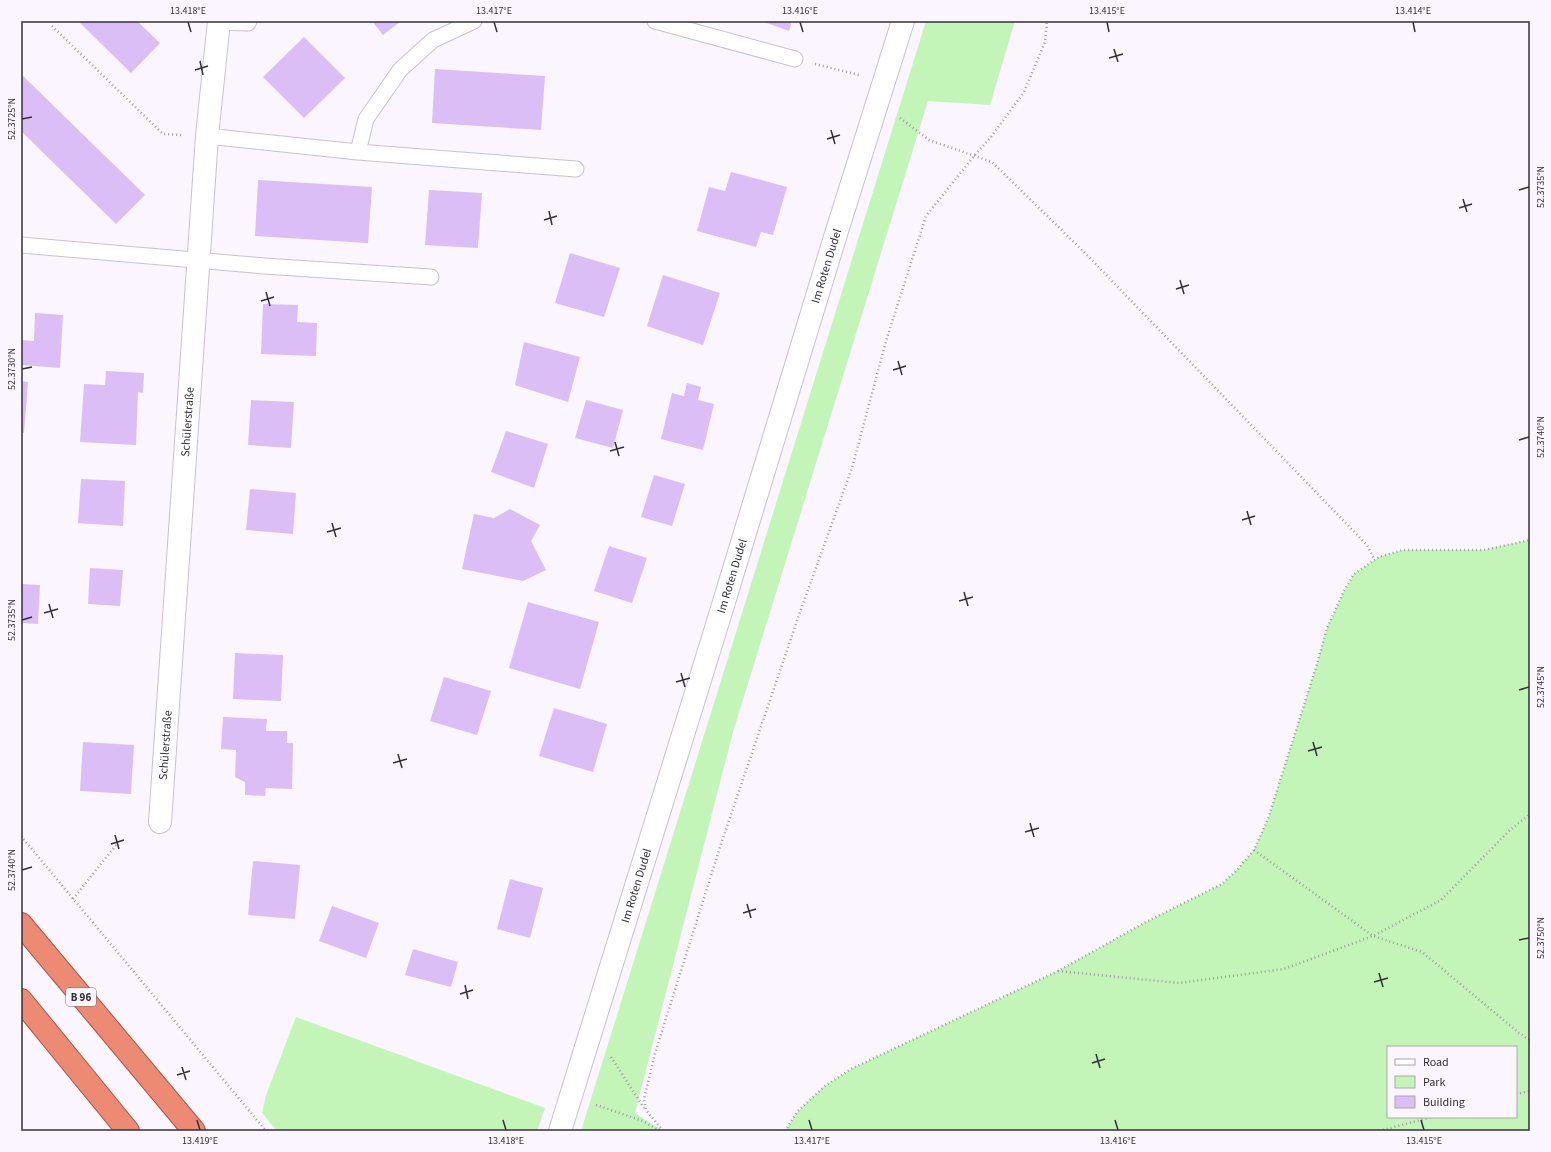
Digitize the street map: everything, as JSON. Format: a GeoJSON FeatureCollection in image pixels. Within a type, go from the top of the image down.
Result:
{"type":"FeatureCollection","features":[{"type":"Feature","properties":{"kind":"highway","name":"B 96"},"geometry":{"type":"LineString","coordinates":[[21,924],[194,1131]]}},
{"type":"Feature","properties":{"kind":"highway"},"geometry":{"type":"LineString","coordinates":[[21,1000],[128,1131]]}},
{"type":"Feature","properties":{"kind":"street","name":"Im Roten Dudel"},"geometry":{"type":"LineString","coordinates":[[560,1131],[903,21]]}},
{"type":"Feature","properties":{"kind":"street","name":"Schülerstraße"},"geometry":{"type":"LineString","coordinates":[[160,822],[207,136],[219,22]]}},
{"type":"Feature","properties":{"kind":"lane"},"geometry":{"type":"LineString","coordinates":[[219,22],[248,23],[249,21]]}},
{"type":"Feature","properties":{"kind":"lane"},"geometry":{"type":"LineString","coordinates":[[358,152],[366,119],[400,70],[433,40],[474,21]]}},
{"type":"Feature","properties":{"kind":"lane"},"geometry":{"type":"LineString","coordinates":[[655,21],[795,59]]}},
{"type":"Feature","properties":{"kind":"lane"},"geometry":{"type":"LineString","coordinates":[[207,136],[358,152],[576,169]]}},
{"type":"Feature","properties":{"kind":"lane"},"geometry":{"type":"LineString","coordinates":[[21,245],[264,266],[432,277]]}},
{"type":"Feature","properties":{"kind":"path"},"geometry":{"type":"LineString","coordinates":[[646,1110],[644,1099],[656,1050],[726,829],[800,612],[852,468],[886,341],[926,216],[991,137],[1024,92],[1045,42],[1047,21]]}},
{"type":"Feature","properties":{"kind":"path"},"geometry":{"type":"LineString","coordinates":[[52,26],[163,134],[207,136]]}},
{"type":"Feature","properties":{"kind":"path"},"geometry":{"type":"LineString","coordinates":[[795,59],[883,82]]}},
{"type":"Feature","properties":{"kind":"path"},"geometry":{"type":"LineString","coordinates":[[876,106],[904,120],[929,140],[992,162],[1090,258],[1366,544],[1374,559]]}},
{"type":"Feature","properties":{"kind":"path"},"geometry":{"type":"LineString","coordinates":[[785,1131],[798,1111],[825,1086],[852,1069],[1058,971],[1146,922],[1222,884],[1238,869],[1254,850],[1268,819],[1327,628],[1344,590],[1354,574],[1374,559],[1403,550],[1484,550],[1530,540]]}},
{"type":"Feature","properties":{"kind":"path"},"geometry":{"type":"LineString","coordinates":[[1058,971],[1179,983],[1284,969],[1373,936],[1441,900],[1510,830],[1530,814]]}},
{"type":"Feature","properties":{"kind":"path"},"geometry":{"type":"LineString","coordinates":[[21,836],[266,1131]]}},
{"type":"Feature","properties":{"kind":"path"},"geometry":{"type":"LineString","coordinates":[[73,899],[116,846]]}},
{"type":"Feature","properties":{"kind":"path"},"geometry":{"type":"LineString","coordinates":[[1254,850],[1373,936],[1422,952],[1519,1033],[1530,1040]]}},
{"type":"Feature","properties":{"kind":"path"},"geometry":{"type":"LineString","coordinates":[[592,1028],[646,1110],[663,1131]]}},
{"type":"Feature","properties":{"kind":"path"},"geometry":{"type":"LineString","coordinates":[[1517,1094],[1530,1091]]}},
{"type":"Feature","properties":{"kind":"path"},"geometry":{"type":"LineString","coordinates":[[569,1100],[588,1102],[643,1121],[660,1131]]}},
{"type":"Feature","properties":{"kind":"path"},"geometry":{"type":"LineString","coordinates":[[1379,1131],[1428,1118]]}},
{"type":"Feature","properties":{"kind":"green space"},"geometry":{"type":"Polygon","coordinates":[[[926,21],[1015,21],[990,105],[928,101],[733,732],[635,1113],[663,1131],[581,1131],[926,21]]]}},
{"type":"Feature","properties":{"kind":"green space"},"geometry":{"type":"Polygon","coordinates":[[[1530,540],[1530,1131],[785,1131],[798,1111],[825,1086],[851,1069],[1058,971],[1146,922],[1222,884],[1238,869],[1254,850],[1268,819],[1327,628],[1344,591],[1354,574],[1379,557],[1403,550],[1484,550],[1530,540]]]}},
{"type":"Feature","properties":{"kind":"green space"},"geometry":{"type":"Polygon","coordinates":[[[296,1017],[545,1108],[537,1131],[277,1131],[262,1113],[266,1095],[296,1017]]]}},
{"type":"Feature","properties":{"kind":"building"},"geometry":{"type":"Polygon","coordinates":[[[78,21],[137,21],[160,43],[131,73],[78,21]]]}},
{"type":"Feature","properties":{"kind":"building"},"geometry":{"type":"Polygon","coordinates":[[[372,21],[401,21],[383,35],[372,21]]]}},
{"type":"Feature","properties":{"kind":"building"},"geometry":{"type":"Polygon","coordinates":[[[761,21],[792,21],[789,31],[761,21]]]}},
{"type":"Feature","properties":{"kind":"building"},"geometry":{"type":"Polygon","coordinates":[[[304,37],[345,78],[304,118],[263,77],[304,37]]]}},
{"type":"Feature","properties":{"kind":"building"},"geometry":{"type":"Polygon","coordinates":[[[435,69],[545,76],[541,130],[432,123],[435,69]]]}},
{"type":"Feature","properties":{"kind":"building"},"geometry":{"type":"Polygon","coordinates":[[[21,74],[145,195],[116,224],[21,131],[21,74]]]}},
{"type":"Feature","properties":{"kind":"building"},"geometry":{"type":"Polygon","coordinates":[[[731,172],[787,187],[773,235],[761,232],[756,247],[697,231],[709,187],[725,191],[731,172]]]}},
{"type":"Feature","properties":{"kind":"building"},"geometry":{"type":"Polygon","coordinates":[[[258,180],[372,187],[368,243],[255,236],[258,180]]]}},
{"type":"Feature","properties":{"kind":"building"},"geometry":{"type":"Polygon","coordinates":[[[429,190],[482,193],[478,248],[425,245],[429,190]]]}},
{"type":"Feature","properties":{"kind":"building"},"geometry":{"type":"Polygon","coordinates":[[[570,253],[620,268],[604,317],[555,303],[570,253]]]}},
{"type":"Feature","properties":{"kind":"building"},"geometry":{"type":"Polygon","coordinates":[[[663,275],[720,293],[703,345],[647,326],[663,275]]]}},
{"type":"Feature","properties":{"kind":"building"},"geometry":{"type":"Polygon","coordinates":[[[263,304],[298,305],[297,322],[317,323],[316,356],[261,354],[263,304]]]}},
{"type":"Feature","properties":{"kind":"building"},"geometry":{"type":"Polygon","coordinates":[[[35,313],[63,315],[60,368],[21,365],[21,340],[34,341],[35,313]]]}},
{"type":"Feature","properties":{"kind":"building"},"geometry":{"type":"Polygon","coordinates":[[[524,342],[580,357],[568,402],[515,385],[524,342]]]}},
{"type":"Feature","properties":{"kind":"building"},"geometry":{"type":"Polygon","coordinates":[[[106,371],[144,373],[143,393],[138,392],[136,445],[80,442],[84,384],[105,385],[106,371]]]}},
{"type":"Feature","properties":{"kind":"building"},"geometry":{"type":"Polygon","coordinates":[[[21,381],[28,382],[24,433],[21,433],[21,381]]]}},
{"type":"Feature","properties":{"kind":"building"},"geometry":{"type":"Polygon","coordinates":[[[687,383],[701,387],[698,400],[714,404],[703,450],[661,439],[672,393],[684,396],[687,383]]]}},
{"type":"Feature","properties":{"kind":"building"},"geometry":{"type":"Polygon","coordinates":[[[251,400],[294,402],[291,448],[248,445],[251,400]]]}},
{"type":"Feature","properties":{"kind":"building"},"geometry":{"type":"Polygon","coordinates":[[[586,400],[623,410],[613,448],[575,438],[586,400]]]}},
{"type":"Feature","properties":{"kind":"building"},"geometry":{"type":"Polygon","coordinates":[[[506,431],[548,444],[534,488],[491,472],[506,431]]]}},
{"type":"Feature","properties":{"kind":"building"},"geometry":{"type":"Polygon","coordinates":[[[654,475],[685,484],[672,526],[641,517],[654,475]]]}},
{"type":"Feature","properties":{"kind":"building"},"geometry":{"type":"Polygon","coordinates":[[[81,479],[125,481],[123,526],[78,523],[81,479]]]}},
{"type":"Feature","properties":{"kind":"building"},"geometry":{"type":"Polygon","coordinates":[[[250,489],[296,493],[293,534],[246,530],[250,489]]]}},
{"type":"Feature","properties":{"kind":"building"},"geometry":{"type":"Polygon","coordinates":[[[510,509],[540,525],[531,541],[546,570],[523,581],[462,569],[474,514],[494,518],[510,509]]]}},
{"type":"Feature","properties":{"kind":"building"},"geometry":{"type":"Polygon","coordinates":[[[609,546],[647,558],[632,603],[594,591],[609,546]]]}},
{"type":"Feature","properties":{"kind":"building"},"geometry":{"type":"Polygon","coordinates":[[[90,568],[123,570],[120,606],[88,604],[90,568]]]}},
{"type":"Feature","properties":{"kind":"building"},"geometry":{"type":"Polygon","coordinates":[[[21,584],[40,585],[38,624],[21,623],[21,584]]]}},
{"type":"Feature","properties":{"kind":"building"},"geometry":{"type":"Polygon","coordinates":[[[528,602],[599,622],[580,689],[509,668],[528,602]]]}},
{"type":"Feature","properties":{"kind":"building"},"geometry":{"type":"Polygon","coordinates":[[[235,653],[283,655],[281,701],[233,699],[235,653]]]}},
{"type":"Feature","properties":{"kind":"building"},"geometry":{"type":"Polygon","coordinates":[[[444,677],[491,691],[477,735],[430,721],[444,677]]]}},
{"type":"Feature","properties":{"kind":"building"},"geometry":{"type":"Polygon","coordinates":[[[554,708],[607,724],[593,772],[539,756],[554,708]]]}},
{"type":"Feature","properties":{"kind":"building"},"geometry":{"type":"Polygon","coordinates":[[[223,717],[267,719],[266,731],[287,731],[287,743],[293,743],[292,789],[266,788],[265,796],[245,795],[245,782],[235,777],[236,750],[221,749],[223,717]]]}},
{"type":"Feature","properties":{"kind":"building"},"geometry":{"type":"Polygon","coordinates":[[[83,742],[134,745],[131,794],[80,791],[83,742]]]}},
{"type":"Feature","properties":{"kind":"building"},"geometry":{"type":"Polygon","coordinates":[[[253,861],[300,865],[295,919],[248,915],[253,861]]]}},
{"type":"Feature","properties":{"kind":"building"},"geometry":{"type":"Polygon","coordinates":[[[510,879],[543,888],[530,938],[497,929],[510,879]]]}},
{"type":"Feature","properties":{"kind":"building"},"geometry":{"type":"Polygon","coordinates":[[[332,906],[379,923],[366,958],[319,941],[332,906]]]}},
{"type":"Feature","properties":{"kind":"building"},"geometry":{"type":"Polygon","coordinates":[[[413,949],[458,962],[451,987],[405,975],[413,949]]]}}]}
